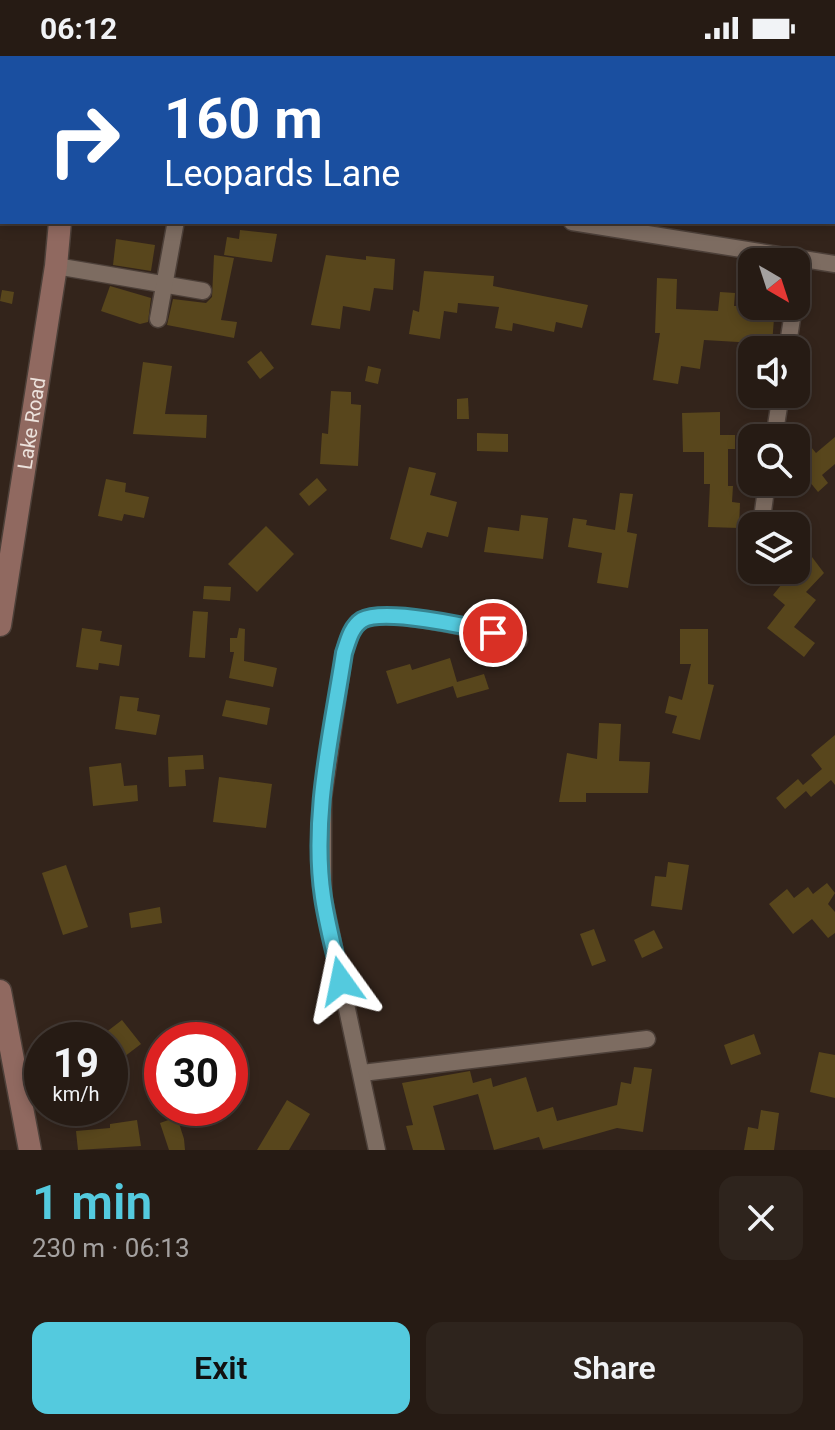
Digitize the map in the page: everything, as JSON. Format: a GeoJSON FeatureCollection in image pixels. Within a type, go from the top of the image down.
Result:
{"type":"FeatureCollection","features":[{"type":"Feature","properties":{"kind":"main road","name":"Lake Road"},"geometry":{"type":"LineString","coordinates":[[0,625],[56,266],[60,224]]}},
{"type":"Feature","properties":{"kind":"main road"},"geometry":{"type":"LineString","coordinates":[[0,991],[30,1150]]}},
{"type":"Feature","properties":{"kind":"street"},"geometry":{"type":"LineString","coordinates":[[584,224],[738,249]]}},
{"type":"Feature","properties":{"kind":"street"},"geometry":{"type":"LineString","coordinates":[[158,319],[175,226]]}},
{"type":"Feature","properties":{"kind":"street"},"geometry":{"type":"LineString","coordinates":[[810,260],[835,264]]}},
{"type":"Feature","properties":{"kind":"street"},"geometry":{"type":"LineString","coordinates":[[56,266],[203,291]]}},
{"type":"Feature","properties":{"kind":"street"},"geometry":{"type":"LineString","coordinates":[[377,1150],[323,896],[320,850],[323,798],[344,653],[351,632],[360,621],[376,616],[466,626],[519,640]]}},
{"type":"Feature","properties":{"kind":"street"},"geometry":{"type":"LineString","coordinates":[[362,1073],[647,1039]]}},
{"type":"Feature","properties":{"kind":"building"},"geometry":{"type":"Polygon","coordinates":[[[240,230],[277,234],[272,262],[224,255],[227,237],[239,239],[240,230]]]}},
{"type":"Feature","properties":{"kind":"building"},"geometry":{"type":"Polygon","coordinates":[[[116,239],[155,245],[151,271],[113,265],[116,239]]]}},
{"type":"Feature","properties":{"kind":"building"},"geometry":{"type":"Polygon","coordinates":[[[214,255],[234,258],[221,320],[237,322],[234,338],[167,325],[173,299],[206,303],[212,297],[214,255]]]}},
{"type":"Feature","properties":{"kind":"building"},"geometry":{"type":"Polygon","coordinates":[[[326,255],[366,260],[366,256],[395,259],[393,290],[374,288],[370,311],[343,306],[340,329],[311,325],[326,255]]]}},
{"type":"Feature","properties":{"kind":"building"},"geometry":{"type":"Polygon","coordinates":[[[424,271],[494,276],[493,286],[588,305],[582,328],[556,322],[554,332],[513,323],[512,331],[495,328],[499,307],[458,303],[457,313],[444,311],[440,339],[409,334],[413,310],[419,312],[424,271]]]}},
{"type":"Feature","properties":{"kind":"building"},"geometry":{"type":"Polygon","coordinates":[[[657,278],[677,279],[676,309],[718,311],[720,292],[735,293],[734,306],[738,306],[738,320],[774,320],[773,336],[738,336],[738,342],[704,340],[700,369],[681,366],[678,384],[653,380],[660,333],[655,333],[657,278]]]}},
{"type":"Feature","properties":{"kind":"building"},"geometry":{"type":"Polygon","coordinates":[[[110,286],[151,298],[148,322],[140,324],[101,311],[110,286]]]}},
{"type":"Feature","properties":{"kind":"building"},"geometry":{"type":"Polygon","coordinates":[[[2,290],[14,292],[12,304],[0,301],[2,290]]]}},
{"type":"Feature","properties":{"kind":"building"},"geometry":{"type":"Polygon","coordinates":[[[261,351],[274,368],[260,379],[247,362],[261,351]]]}},
{"type":"Feature","properties":{"kind":"building"},"geometry":{"type":"Polygon","coordinates":[[[143,362],[172,366],[165,414],[207,415],[206,438],[133,434],[143,362]]]}},
{"type":"Feature","properties":{"kind":"building"},"geometry":{"type":"Polygon","coordinates":[[[368,366],[381,369],[378,384],[365,381],[368,366]]]}},
{"type":"Feature","properties":{"kind":"building"},"geometry":{"type":"Polygon","coordinates":[[[331,391],[351,392],[351,404],[361,405],[358,466],[320,464],[322,433],[328,434],[331,391]]]}},
{"type":"Feature","properties":{"kind":"building"},"geometry":{"type":"Polygon","coordinates":[[[468,398],[469,419],[457,419],[457,399],[468,398]]]}},
{"type":"Feature","properties":{"kind":"building"},"geometry":{"type":"Polygon","coordinates":[[[720,412],[720,435],[735,435],[735,449],[728,449],[728,486],[733,486],[732,502],[740,503],[738,528],[708,527],[710,484],[704,484],[704,452],[683,452],[682,413],[720,412]]]}},
{"type":"Feature","properties":{"kind":"building"},"geometry":{"type":"Polygon","coordinates":[[[477,433],[508,434],[508,452],[477,451],[477,433]]]}},
{"type":"Feature","properties":{"kind":"building"},"geometry":{"type":"Polygon","coordinates":[[[835,437],[835,464],[822,475],[828,483],[818,492],[810,482],[810,446],[816,453],[835,437]]]}},
{"type":"Feature","properties":{"kind":"building"},"geometry":{"type":"Polygon","coordinates":[[[409,467],[436,473],[430,495],[457,502],[448,537],[427,532],[422,548],[390,539],[409,467]]]}},
{"type":"Feature","properties":{"kind":"building"},"geometry":{"type":"Polygon","coordinates":[[[317,478],[327,490],[309,506],[299,494],[317,478]]]}},
{"type":"Feature","properties":{"kind":"building"},"geometry":{"type":"Polygon","coordinates":[[[106,479],[126,483],[125,492],[149,497],[144,518],[124,514],[122,521],[98,516],[106,479]]]}},
{"type":"Feature","properties":{"kind":"building"},"geometry":{"type":"Polygon","coordinates":[[[620,493],[633,494],[627,532],[637,534],[628,588],[597,583],[602,553],[568,547],[573,518],[587,520],[586,525],[615,530],[620,493]]]}},
{"type":"Feature","properties":{"kind":"building"},"geometry":{"type":"Polygon","coordinates":[[[521,515],[548,518],[543,559],[484,552],[488,527],[519,531],[521,515]]]}},
{"type":"Feature","properties":{"kind":"building"},"geometry":{"type":"Polygon","coordinates":[[[266,526],[294,554],[257,592],[228,564],[266,526]]]}},
{"type":"Feature","properties":{"kind":"building"},"geometry":{"type":"Polygon","coordinates":[[[812,557],[824,573],[806,592],[816,600],[794,627],[815,643],[804,657],[767,628],[785,605],[773,595],[782,584],[810,584],[812,557]]]}},
{"type":"Feature","properties":{"kind":"building"},"geometry":{"type":"Polygon","coordinates":[[[204,586],[231,587],[230,601],[203,599],[204,586]]]}},
{"type":"Feature","properties":{"kind":"building"},"geometry":{"type":"Polygon","coordinates":[[[193,611],[208,612],[205,658],[189,657],[193,611]]]}},
{"type":"Feature","properties":{"kind":"building"},"geometry":{"type":"Polygon","coordinates":[[[82,628],[102,631],[100,641],[122,645],[119,666],[99,663],[98,670],[76,667],[82,628]]]}},
{"type":"Feature","properties":{"kind":"building"},"geometry":{"type":"Polygon","coordinates":[[[239,628],[245,629],[244,661],[277,668],[273,687],[229,678],[234,652],[230,652],[230,638],[237,638],[239,628]]]}},
{"type":"Feature","properties":{"kind":"building"},"geometry":{"type":"Polygon","coordinates":[[[680,629],[708,629],[708,684],[714,685],[700,740],[672,733],[677,716],[665,713],[669,696],[682,700],[691,664],[680,664],[680,629]]]}},
{"type":"Feature","properties":{"kind":"building"},"geometry":{"type":"Polygon","coordinates":[[[450,658],[457,682],[484,674],[489,689],[457,698],[453,686],[397,704],[386,671],[410,664],[412,670],[450,658]]]}},
{"type":"Feature","properties":{"kind":"building"},"geometry":{"type":"Polygon","coordinates":[[[120,696],[139,698],[137,711],[160,715],[156,735],[115,729],[120,696]]]}},
{"type":"Feature","properties":{"kind":"building"},"geometry":{"type":"Polygon","coordinates":[[[226,700],[270,708],[267,725],[222,716],[226,700]]]}},
{"type":"Feature","properties":{"kind":"building"},"geometry":{"type":"Polygon","coordinates":[[[599,723],[621,724],[619,761],[650,762],[648,793],[586,793],[586,802],[559,802],[567,753],[597,759],[599,723]]]}},
{"type":"Feature","properties":{"kind":"building"},"geometry":{"type":"Polygon","coordinates":[[[835,735],[835,785],[831,780],[811,797],[806,791],[785,809],[776,798],[798,779],[803,785],[822,769],[811,755],[835,735]]]}},
{"type":"Feature","properties":{"kind":"building"},"geometry":{"type":"Polygon","coordinates":[[[203,755],[204,769],[185,770],[186,786],[169,787],[168,757],[203,755]]]}},
{"type":"Feature","properties":{"kind":"building"},"geometry":{"type":"Polygon","coordinates":[[[121,763],[124,786],[137,785],[138,801],[93,806],[89,767],[121,763]]]}},
{"type":"Feature","properties":{"kind":"building"},"geometry":{"type":"Polygon","coordinates":[[[219,777],[272,784],[266,828],[213,822],[219,777]]]}},
{"type":"Feature","properties":{"kind":"building"},"geometry":{"type":"Polygon","coordinates":[[[668,862],[689,865],[682,910],[651,906],[655,876],[666,877],[668,862]]]}},
{"type":"Feature","properties":{"kind":"building"},"geometry":{"type":"Polygon","coordinates":[[[66,865],[88,927],[63,935],[42,873],[66,865]]]}},
{"type":"Feature","properties":{"kind":"building"},"geometry":{"type":"Polygon","coordinates":[[[827,883],[835,893],[828,904],[835,912],[835,933],[828,938],[812,919],[793,934],[769,904],[787,889],[794,898],[808,887],[813,894],[827,883]]]}},
{"type":"Feature","properties":{"kind":"building"},"geometry":{"type":"Polygon","coordinates":[[[160,907],[162,923],[131,928],[129,913],[160,907]]]}},
{"type":"Feature","properties":{"kind":"building"},"geometry":{"type":"Polygon","coordinates":[[[594,929],[606,961],[592,966],[580,934],[594,929]]]}},
{"type":"Feature","properties":{"kind":"building"},"geometry":{"type":"Polygon","coordinates":[[[654,930],[663,948],[642,958],[634,940],[654,930]]]}},
{"type":"Feature","properties":{"kind":"building"},"geometry":{"type":"Polygon","coordinates":[[[128,1028],[141,1044],[128,1054],[128,1028]]]}},
{"type":"Feature","properties":{"kind":"building"},"geometry":{"type":"Polygon","coordinates":[[[754,1034],[761,1054],[731,1065],[724,1045],[754,1034]]]}},
{"type":"Feature","properties":{"kind":"building"},"geometry":{"type":"Polygon","coordinates":[[[819,1052],[835,1055],[835,1098],[810,1092],[819,1052]]]}},
{"type":"Feature","properties":{"kind":"building"},"geometry":{"type":"Polygon","coordinates":[[[634,1067],[652,1069],[643,1132],[617,1128],[543,1149],[539,1137],[494,1150],[478,1094],[433,1106],[445,1150],[413,1150],[406,1126],[413,1125],[402,1083],[470,1071],[473,1083],[491,1078],[493,1087],[526,1077],[537,1112],[553,1107],[557,1121],[617,1105],[621,1082],[631,1084],[634,1067]]]}},
{"type":"Feature","properties":{"kind":"building"},"geometry":{"type":"Polygon","coordinates":[[[287,1100],[310,1114],[289,1150],[257,1150],[287,1100]]]}},
{"type":"Feature","properties":{"kind":"building"},"geometry":{"type":"Polygon","coordinates":[[[761,1110],[779,1113],[774,1150],[744,1150],[748,1127],[758,1129],[761,1110]]]}},
{"type":"Feature","properties":{"kind":"building"},"geometry":{"type":"Polygon","coordinates":[[[137,1120],[141,1146],[78,1150],[76,1131],[128,1126],[128,1121],[137,1120]]]}},
{"type":"Feature","properties":{"kind":"building"},"geometry":{"type":"Polygon","coordinates":[[[161,1126],[180,1126],[185,1150],[169,1150],[161,1126]]]}},
{"type":"Feature","properties":{"kind":"route"},"geometry":{"type":"LineString","coordinates":[[341,981],[323,896],[320,850],[323,798],[344,653],[351,632],[360,621],[376,616],[466,626],[493,633]]}}]}
